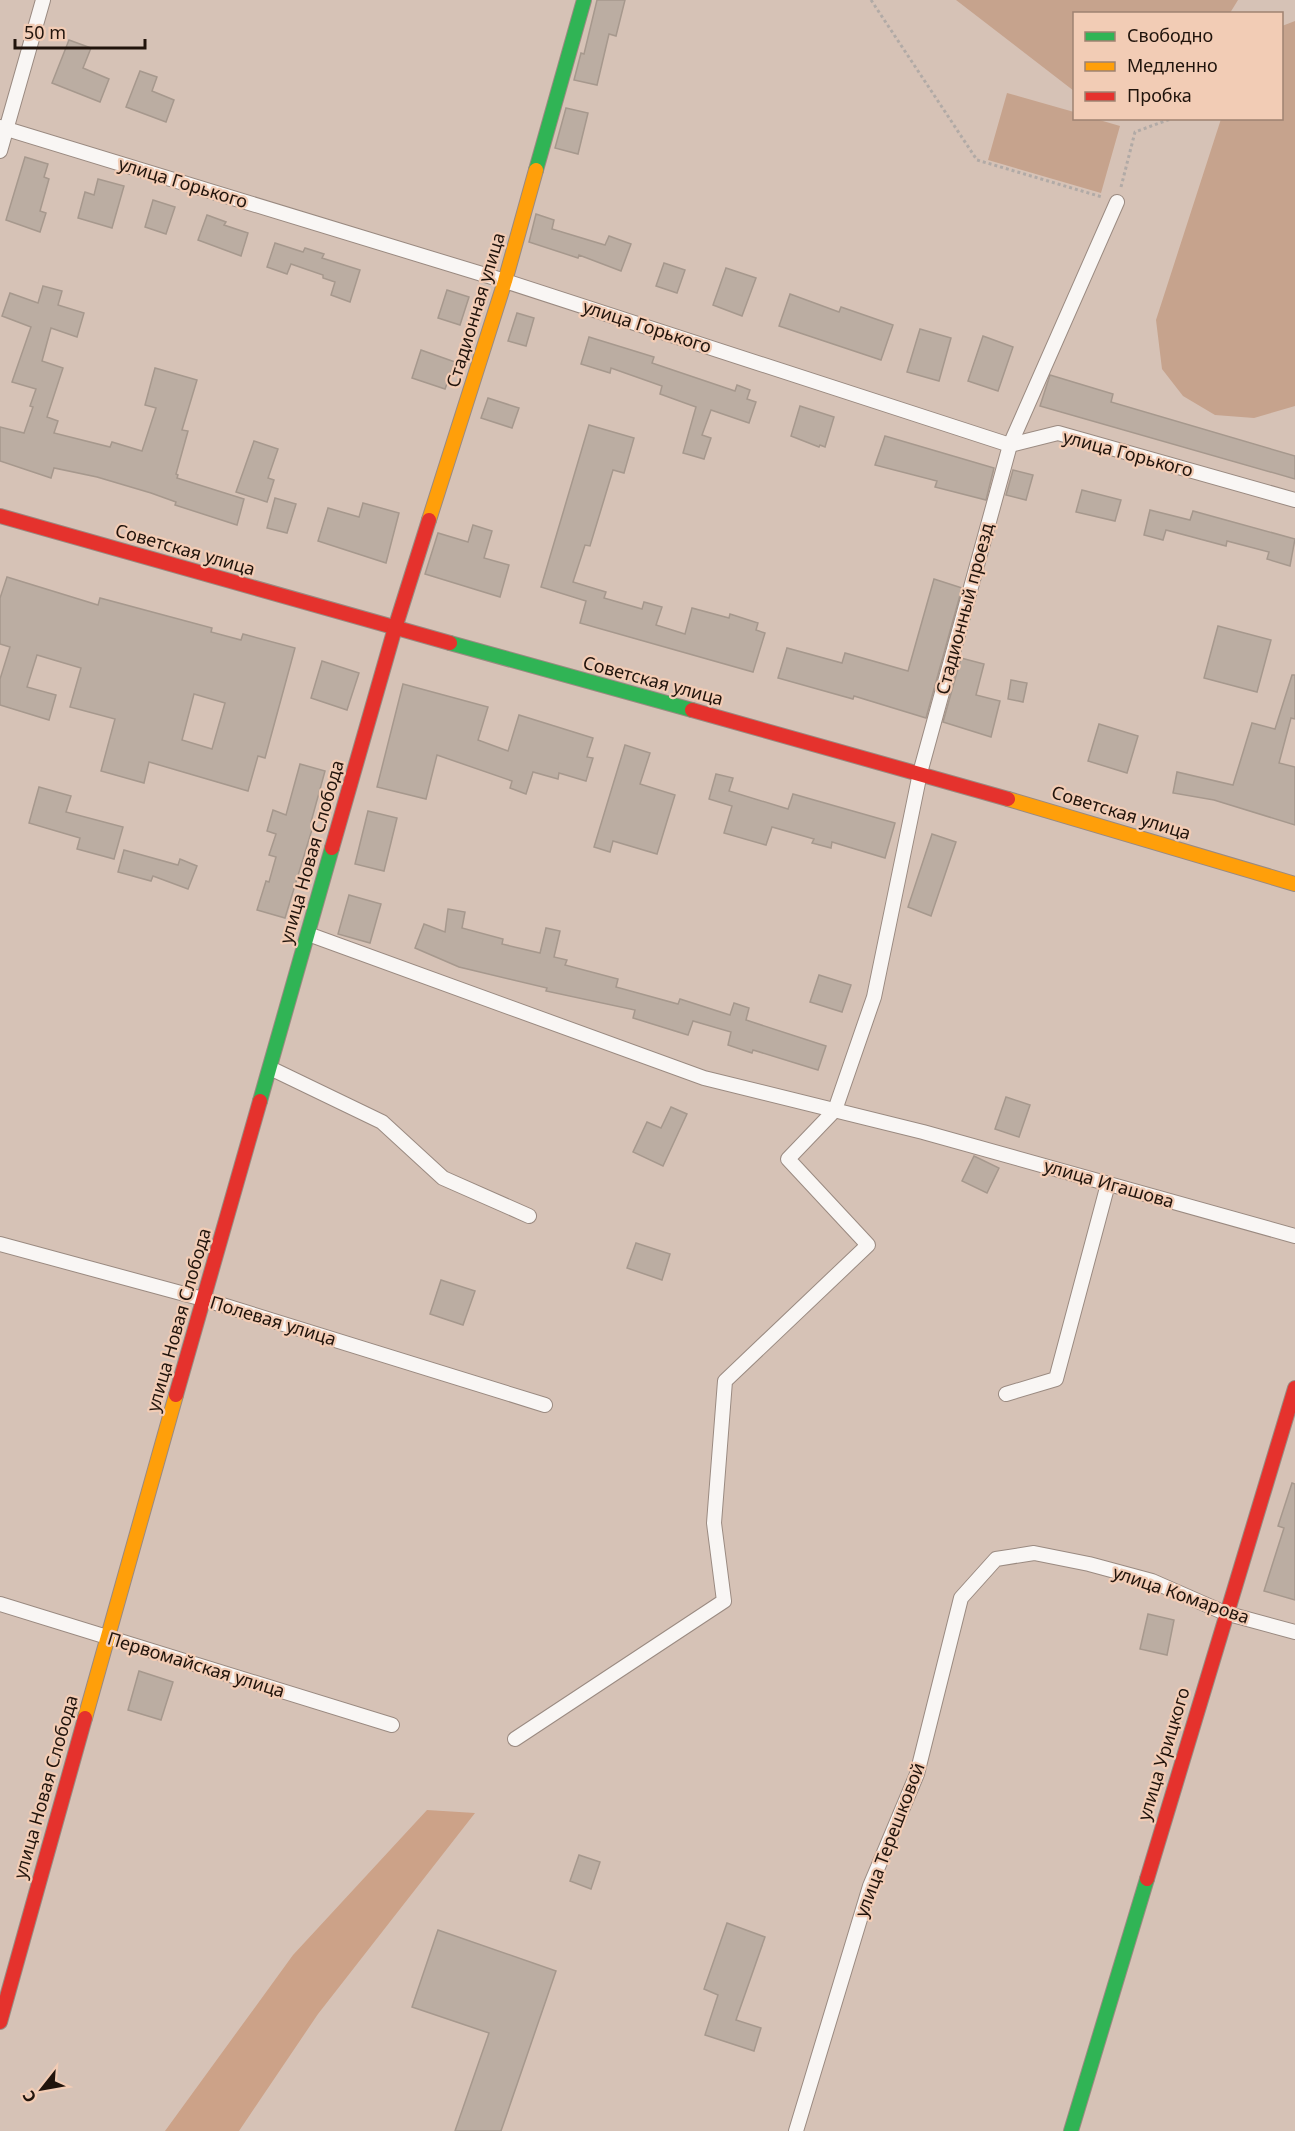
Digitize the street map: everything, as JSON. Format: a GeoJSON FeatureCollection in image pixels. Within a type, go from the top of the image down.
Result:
{"type":"FeatureCollection","features":[{"type":"Feature","properties":{"kind":"main road","name":"Стадионная улица"},"geometry":{"type":"LineString","coordinates":[[395,628],[505,281],[584,0]]}},
{"type":"Feature","properties":{"kind":"main road","name":"Советская улица"},"geometry":{"type":"LineString","coordinates":[[0,516],[920,773],[1295,884]]}},
{"type":"Feature","properties":{"kind":"main road","name":"улица Новая Слобода"},"geometry":{"type":"LineString","coordinates":[[0,2022],[107,1637],[395,628]]}},
{"type":"Feature","properties":{"kind":"main road","name":"улица Урицкого"},"geometry":{"type":"LineString","coordinates":[[1071,2131],[1225,1612],[1295,1388]]}},
{"type":"Feature","properties":{"kind":"street"},"geometry":{"type":"LineString","coordinates":[[0,152],[3,128],[44,0]]}},
{"type":"Feature","properties":{"kind":"street","name":"улица Горького"},"geometry":{"type":"LineString","coordinates":[[3,128],[505,281],[1010,444],[1058,433],[1295,500]]}},
{"type":"Feature","properties":{"kind":"street","name":"Стадионный проезд"},"geometry":{"type":"LineString","coordinates":[[835,1110],[874,997],[920,773],[1010,444],[1117,202]]}},
{"type":"Feature","properties":{"kind":"street","name":"улица Игашова"},"geometry":{"type":"LineString","coordinates":[[308,934],[704,1078],[923,1132],[1295,1236]]}},
{"type":"Feature","properties":{"kind":"street"},"geometry":{"type":"LineString","coordinates":[[270,1068],[382,1122],[443,1178],[529,1216]]}},
{"type":"Feature","properties":{"kind":"street"},"geometry":{"type":"LineString","coordinates":[[515,1739],[724,1601],[714,1523],[725,1381],[868,1245],[788,1159],[835,1110]]}},
{"type":"Feature","properties":{"kind":"street"},"geometry":{"type":"LineString","coordinates":[[1006,1394],[1056,1379],[1108,1184]]}},
{"type":"Feature","properties":{"kind":"street","name":"Полевая улица"},"geometry":{"type":"LineString","coordinates":[[0,1244],[203,1299],[545,1405]]}},
{"type":"Feature","properties":{"kind":"street","name":"улица Комарова"},"geometry":{"type":"LineString","coordinates":[[996,1559],[1034,1553],[1089,1564],[1152,1581],[1225,1612],[1295,1632]]}},
{"type":"Feature","properties":{"kind":"street","name":"улица Терешковой"},"geometry":{"type":"LineString","coordinates":[[796,2131],[870,1886],[917,1774],[961,1598],[996,1559]]}},
{"type":"Feature","properties":{"kind":"street","name":"Первомайская улица"},"geometry":{"type":"LineString","coordinates":[[0,1605],[392,1725]]}},
{"type":"Feature","properties":{"kind":"path"},"geometry":{"type":"LineString","coordinates":[[871,0],[977,160],[1117,202],[1135,132],[1168,120]]}},
{"type":"Feature","properties":{"kind":"shaded area"},"geometry":{"type":"Polygon","coordinates":[[[956,0],[1238,0],[1231,12],[1073,12],[1073,90],[956,0]]]}},
{"type":"Feature","properties":{"kind":"shaded area"},"geometry":{"type":"Polygon","coordinates":[[[1295,21],[1295,406],[1254,418],[1215,415],[1183,396],[1162,369],[1156,320],[1221,120],[1283,120],[1283,26],[1295,21]]]}},
{"type":"Feature","properties":{"kind":"shaded area"},"geometry":{"type":"Polygon","coordinates":[[[1007,93],[1073,112],[1073,120],[1099,120],[1120,126],[1101,193],[988,160],[1007,93]]]}},
{"type":"Feature","properties":{"kind":"shaded area"},"geometry":{"type":"Polygon","coordinates":[[[427,1810],[475,1813],[318,2014],[239,2131],[165,2131],[293,1955],[427,1810]]]}},
{"type":"Feature","properties":{"kind":"building"},"geometry":{"type":"Polygon","coordinates":[[[597,0],[625,0],[616,36],[609,34],[597,85],[574,80],[581,53],[584,54],[597,0]]]}},
{"type":"Feature","properties":{"kind":"building"},"geometry":{"type":"Polygon","coordinates":[[[69,40],[91,48],[83,68],[109,79],[100,102],[52,83],[69,40]]]}},
{"type":"Feature","properties":{"kind":"building"},"geometry":{"type":"Polygon","coordinates":[[[140,71],[157,77],[152,91],[174,100],[166,122],[126,107],[140,71]]]}},
{"type":"Feature","properties":{"kind":"building"},"geometry":{"type":"Polygon","coordinates":[[[566,108],[588,113],[578,154],[555,148],[566,108]]]}},
{"type":"Feature","properties":{"kind":"building"},"geometry":{"type":"Polygon","coordinates":[[[25,157],[48,164],[44,177],[49,179],[40,211],[46,213],[40,232],[6,220],[25,157]]]}},
{"type":"Feature","properties":{"kind":"building"},"geometry":{"type":"Polygon","coordinates":[[[98,179],[124,186],[112,228],[78,218],[85,192],[94,195],[98,179]]]}},
{"type":"Feature","properties":{"kind":"building"},"geometry":{"type":"Polygon","coordinates":[[[153,200],[175,207],[166,234],[145,227],[153,200]]]}},
{"type":"Feature","properties":{"kind":"building"},"geometry":{"type":"Polygon","coordinates":[[[536,214],[554,220],[552,229],[605,245],[609,236],[631,244],[621,271],[579,255],[578,258],[529,242],[536,214]]]}},
{"type":"Feature","properties":{"kind":"building"},"geometry":{"type":"Polygon","coordinates":[[[207,215],[226,222],[224,225],[248,233],[241,256],[198,240],[207,215]]]}},
{"type":"Feature","properties":{"kind":"building"},"geometry":{"type":"Polygon","coordinates":[[[275,243],[303,252],[305,248],[324,254],[322,258],[360,270],[350,302],[331,295],[335,282],[323,278],[323,275],[291,264],[287,274],[267,267],[275,243]]]}},
{"type":"Feature","properties":{"kind":"building"},"geometry":{"type":"Polygon","coordinates":[[[664,263],[685,270],[677,293],[656,286],[664,263]]]}},
{"type":"Feature","properties":{"kind":"building"},"geometry":{"type":"Polygon","coordinates":[[[726,268],[756,278],[742,316],[713,305],[726,268]]]}},
{"type":"Feature","properties":{"kind":"building"},"geometry":{"type":"Polygon","coordinates":[[[43,286],[62,291],[58,305],[84,313],[77,337],[51,328],[42,361],[63,368],[47,417],[58,421],[54,433],[110,447],[112,442],[142,451],[156,408],[145,405],[155,368],[197,380],[182,430],[188,431],[176,474],[177,478],[244,499],[237,525],[175,505],[176,502],[151,493],[97,477],[54,468],[51,478],[0,461],[0,427],[24,433],[33,407],[30,406],[36,389],[12,382],[31,327],[2,316],[10,293],[38,303],[43,286]]]}},
{"type":"Feature","properties":{"kind":"building"},"geometry":{"type":"Polygon","coordinates":[[[447,290],[469,297],[460,325],[438,318],[447,290]]]}},
{"type":"Feature","properties":{"kind":"building"},"geometry":{"type":"Polygon","coordinates":[[[790,294],[839,312],[841,307],[893,325],[881,360],[779,326],[790,294]]]}},
{"type":"Feature","properties":{"kind":"building"},"geometry":{"type":"Polygon","coordinates":[[[517,313],[534,318],[526,346],[508,341],[517,313]]]}},
{"type":"Feature","properties":{"kind":"building"},"geometry":{"type":"Polygon","coordinates":[[[920,329],[951,338],[939,381],[907,372],[920,329]]]}},
{"type":"Feature","properties":{"kind":"building"},"geometry":{"type":"Polygon","coordinates":[[[983,336],[1013,347],[998,391],[968,381],[983,336]]]}},
{"type":"Feature","properties":{"kind":"building"},"geometry":{"type":"Polygon","coordinates":[[[589,337],[654,357],[652,363],[735,391],[737,385],[750,390],[747,399],[756,402],[749,423],[711,410],[702,435],[711,438],[704,459],[683,453],[696,407],[660,394],[662,386],[611,368],[610,373],[581,364],[589,337]]]}},
{"type":"Feature","properties":{"kind":"building"},"geometry":{"type":"Polygon","coordinates":[[[421,350],[455,362],[445,389],[412,378],[421,350]]]}},
{"type":"Feature","properties":{"kind":"building"},"geometry":{"type":"Polygon","coordinates":[[[1050,375],[1113,394],[1111,402],[1295,456],[1295,479],[1040,406],[1050,375]]]}},
{"type":"Feature","properties":{"kind":"building"},"geometry":{"type":"Polygon","coordinates":[[[488,398],[519,408],[512,428],[481,418],[488,398]]]}},
{"type":"Feature","properties":{"kind":"building"},"geometry":{"type":"Polygon","coordinates":[[[800,406],[834,417],[825,447],[820,445],[819,447],[791,436],[800,406]]]}},
{"type":"Feature","properties":{"kind":"building"},"geometry":{"type":"Polygon","coordinates":[[[589,425],[634,438],[624,473],[613,470],[590,546],[585,545],[573,582],[606,592],[604,598],[642,609],[644,602],[662,607],[656,625],[685,634],[692,608],[729,618],[730,614],[758,623],[756,630],[765,633],[753,672],[580,623],[586,601],[541,587],[589,425]]]}},
{"type":"Feature","properties":{"kind":"building"},"geometry":{"type":"Polygon","coordinates":[[[885,436],[994,468],[986,500],[935,487],[937,481],[875,465],[885,436]]]}},
{"type":"Feature","properties":{"kind":"building"},"geometry":{"type":"Polygon","coordinates":[[[254,441],[278,449],[268,478],[274,480],[267,502],[236,492],[254,441]]]}},
{"type":"Feature","properties":{"kind":"building"},"geometry":{"type":"Polygon","coordinates":[[[1013,470],[1033,475],[1026,500],[1006,495],[1013,470]]]}},
{"type":"Feature","properties":{"kind":"building"},"geometry":{"type":"Polygon","coordinates":[[[1082,490],[1121,500],[1115,521],[1076,512],[1082,490]]]}},
{"type":"Feature","properties":{"kind":"building"},"geometry":{"type":"Polygon","coordinates":[[[275,498],[296,504],[287,533],[267,528],[275,498]]]}},
{"type":"Feature","properties":{"kind":"building"},"geometry":{"type":"Polygon","coordinates":[[[363,503],[399,513],[386,563],[318,541],[328,508],[359,517],[363,503]]]}},
{"type":"Feature","properties":{"kind":"building"},"geometry":{"type":"Polygon","coordinates":[[[1150,510],[1190,520],[1193,511],[1295,539],[1290,566],[1267,559],[1269,552],[1227,541],[1226,546],[1166,530],[1163,540],[1144,535],[1150,510]]]}},
{"type":"Feature","properties":{"kind":"building"},"geometry":{"type":"Polygon","coordinates":[[[473,525],[492,531],[484,558],[509,565],[500,597],[425,574],[438,533],[468,542],[473,525]]]}},
{"type":"Feature","properties":{"kind":"building"},"geometry":{"type":"Polygon","coordinates":[[[7,577],[98,605],[100,598],[212,628],[211,632],[241,640],[243,634],[295,648],[265,758],[258,756],[248,791],[149,762],[144,783],[101,771],[115,719],[70,707],[81,668],[37,655],[27,687],[56,695],[49,720],[0,705],[0,679],[10,647],[0,644],[0,598],[7,577]],[[194,694],[182,740],[212,749],[225,703],[194,694]]]}},
{"type":"Feature","properties":{"kind":"building"},"geometry":{"type":"Polygon","coordinates":[[[934,579],[962,588],[926,718],[854,696],[853,699],[778,678],[787,648],[842,663],[845,653],[908,671],[934,579]]]}},
{"type":"Feature","properties":{"kind":"building"},"geometry":{"type":"Polygon","coordinates":[[[1218,626],[1271,640],[1257,692],[1204,678],[1218,626]]]}},
{"type":"Feature","properties":{"kind":"building"},"geometry":{"type":"Polygon","coordinates":[[[961,658],[984,664],[976,695],[1000,701],[991,737],[943,722],[961,658]]]}},
{"type":"Feature","properties":{"kind":"building"},"geometry":{"type":"Polygon","coordinates":[[[322,661],[359,673],[347,710],[311,698],[322,661]]]}},
{"type":"Feature","properties":{"kind":"building"},"geometry":{"type":"Polygon","coordinates":[[[1292,675],[1295,675],[1295,719],[1291,718],[1279,763],[1295,767],[1295,825],[1214,800],[1173,793],[1177,772],[1233,785],[1252,723],[1275,729],[1292,675]]]}},
{"type":"Feature","properties":{"kind":"building"},"geometry":{"type":"Polygon","coordinates":[[[1011,680],[1027,683],[1023,702],[1008,699],[1011,680]]]}},
{"type":"Feature","properties":{"kind":"building"},"geometry":{"type":"Polygon","coordinates":[[[403,684],[488,707],[478,740],[508,751],[519,715],[593,738],[587,757],[593,758],[586,781],[559,773],[558,779],[533,772],[526,794],[510,788],[512,781],[437,755],[426,799],[377,787],[403,684]]]}},
{"type":"Feature","properties":{"kind":"building"},"geometry":{"type":"Polygon","coordinates":[[[1099,724],[1138,736],[1127,773],[1088,761],[1099,724]]]}},
{"type":"Feature","properties":{"kind":"building"},"geometry":{"type":"Polygon","coordinates":[[[625,745],[650,753],[640,784],[675,795],[657,854],[613,841],[610,852],[594,847],[625,745]]]}},
{"type":"Feature","properties":{"kind":"building"},"geometry":{"type":"Polygon","coordinates":[[[300,764],[325,771],[311,822],[314,823],[285,918],[257,910],[266,881],[269,882],[276,857],[269,855],[276,834],[267,831],[273,810],[286,815],[300,764]]]}},
{"type":"Feature","properties":{"kind":"building"},"geometry":{"type":"Polygon","coordinates":[[[716,774],[733,778],[729,791],[788,809],[793,794],[895,823],[885,858],[832,842],[831,848],[812,843],[814,839],[772,827],[766,845],[724,833],[732,806],[709,799],[716,774]]]}},
{"type":"Feature","properties":{"kind":"building"},"geometry":{"type":"Polygon","coordinates":[[[39,787],[71,796],[66,812],[123,827],[114,859],[77,849],[80,838],[29,823],[39,787]]]}},
{"type":"Feature","properties":{"kind":"building"},"geometry":{"type":"Polygon","coordinates":[[[368,811],[397,818],[384,871],[355,864],[368,811]]]}},
{"type":"Feature","properties":{"kind":"building"},"geometry":{"type":"Polygon","coordinates":[[[932,834],[956,842],[931,916],[908,907],[932,834]]]}},
{"type":"Feature","properties":{"kind":"building"},"geometry":{"type":"Polygon","coordinates":[[[124,850],[178,865],[180,859],[197,866],[188,889],[153,876],[151,881],[118,872],[124,850]]]}},
{"type":"Feature","properties":{"kind":"building"},"geometry":{"type":"Polygon","coordinates":[[[349,895],[381,904],[370,943],[338,934],[349,895]]]}},
{"type":"Feature","properties":{"kind":"building"},"geometry":{"type":"Polygon","coordinates":[[[448,909],[465,912],[462,928],[503,939],[502,944],[540,953],[546,928],[560,931],[554,957],[567,960],[565,965],[618,979],[616,987],[678,1004],[680,999],[730,1015],[734,1003],[749,1008],[746,1020],[826,1046],[818,1070],[753,1050],[752,1053],[728,1045],[731,1032],[693,1021],[688,1035],[633,1018],[635,1010],[546,991],[547,988],[459,967],[415,948],[424,924],[445,932],[448,909]]]}},
{"type":"Feature","properties":{"kind":"building"},"geometry":{"type":"Polygon","coordinates":[[[819,975],[851,985],[842,1012],[810,1002],[819,975]]]}},
{"type":"Feature","properties":{"kind":"building"},"geometry":{"type":"Polygon","coordinates":[[[1006,1097],[1030,1105],[1019,1137],[995,1129],[1006,1097]]]}},
{"type":"Feature","properties":{"kind":"building"},"geometry":{"type":"Polygon","coordinates":[[[671,1107],[687,1114],[663,1166],[633,1152],[647,1122],[661,1128],[671,1107]]]}},
{"type":"Feature","properties":{"kind":"building"},"geometry":{"type":"Polygon","coordinates":[[[974,1156],[999,1168],[987,1193],[962,1181],[974,1156]]]}},
{"type":"Feature","properties":{"kind":"building"},"geometry":{"type":"Polygon","coordinates":[[[636,1243],[670,1254],[662,1280],[627,1268],[636,1243]]]}},
{"type":"Feature","properties":{"kind":"building"},"geometry":{"type":"Polygon","coordinates":[[[441,1280],[475,1291],[463,1325],[430,1314],[441,1280]]]}},
{"type":"Feature","properties":{"kind":"building"},"geometry":{"type":"Polygon","coordinates":[[[1292,1483],[1295,1484],[1295,1600],[1264,1591],[1284,1528],[1278,1526],[1292,1483]]]}},
{"type":"Feature","properties":{"kind":"building"},"geometry":{"type":"Polygon","coordinates":[[[1148,1614],[1174,1620],[1167,1655],[1140,1649],[1148,1614]]]}},
{"type":"Feature","properties":{"kind":"building"},"geometry":{"type":"Polygon","coordinates":[[[139,1671],[173,1682],[161,1720],[128,1710],[139,1671]]]}},
{"type":"Feature","properties":{"kind":"building"},"geometry":{"type":"Polygon","coordinates":[[[579,1855],[600,1862],[591,1889],[570,1881],[579,1855]]]}},
{"type":"Feature","properties":{"kind":"building"},"geometry":{"type":"Polygon","coordinates":[[[727,1923],[765,1937],[736,2020],[761,2028],[754,2051],[705,2035],[718,1995],[704,1989],[727,1923]]]}},
{"type":"Feature","properties":{"kind":"building"},"geometry":{"type":"Polygon","coordinates":[[[438,1930],[556,1971],[501,2131],[455,2131],[489,2033],[412,2007],[438,1930]]]}},
{"type":"Feature","properties":{"kind":"traffic: fast"},"geometry":{"type":"LineString","coordinates":[[536,170],[584,0]]}},
{"type":"Feature","properties":{"kind":"traffic: fast"},"geometry":{"type":"LineString","coordinates":[[450,643],[692,710]]}},
{"type":"Feature","properties":{"kind":"traffic: fast"},"geometry":{"type":"LineString","coordinates":[[260,1101],[332,848]]}},
{"type":"Feature","properties":{"kind":"traffic: fast"},"geometry":{"type":"LineString","coordinates":[[1071,2131],[1147,1879]]}},
{"type":"Feature","properties":{"kind":"traffic: slow"},"geometry":{"type":"LineString","coordinates":[[429,520],[505,281],[536,170]]}},
{"type":"Feature","properties":{"kind":"traffic: slow"},"geometry":{"type":"LineString","coordinates":[[1008,799],[1295,884]]}},
{"type":"Feature","properties":{"kind":"traffic: slow"},"geometry":{"type":"LineString","coordinates":[[85,1718],[176,1395]]}},
{"type":"Feature","properties":{"kind":"traffic: jam"},"geometry":{"type":"LineString","coordinates":[[0,516],[450,643]]}},
{"type":"Feature","properties":{"kind":"traffic: jam"},"geometry":{"type":"LineString","coordinates":[[332,848],[395,628],[429,520]]}},
{"type":"Feature","properties":{"kind":"traffic: jam"},"geometry":{"type":"LineString","coordinates":[[692,710],[1008,799]]}},
{"type":"Feature","properties":{"kind":"traffic: jam"},"geometry":{"type":"LineString","coordinates":[[176,1395],[260,1101]]}},
{"type":"Feature","properties":{"kind":"traffic: jam"},"geometry":{"type":"LineString","coordinates":[[1147,1879],[1295,1388]]}},
{"type":"Feature","properties":{"kind":"traffic: jam"},"geometry":{"type":"LineString","coordinates":[[0,2022],[85,1718]]}}]}
